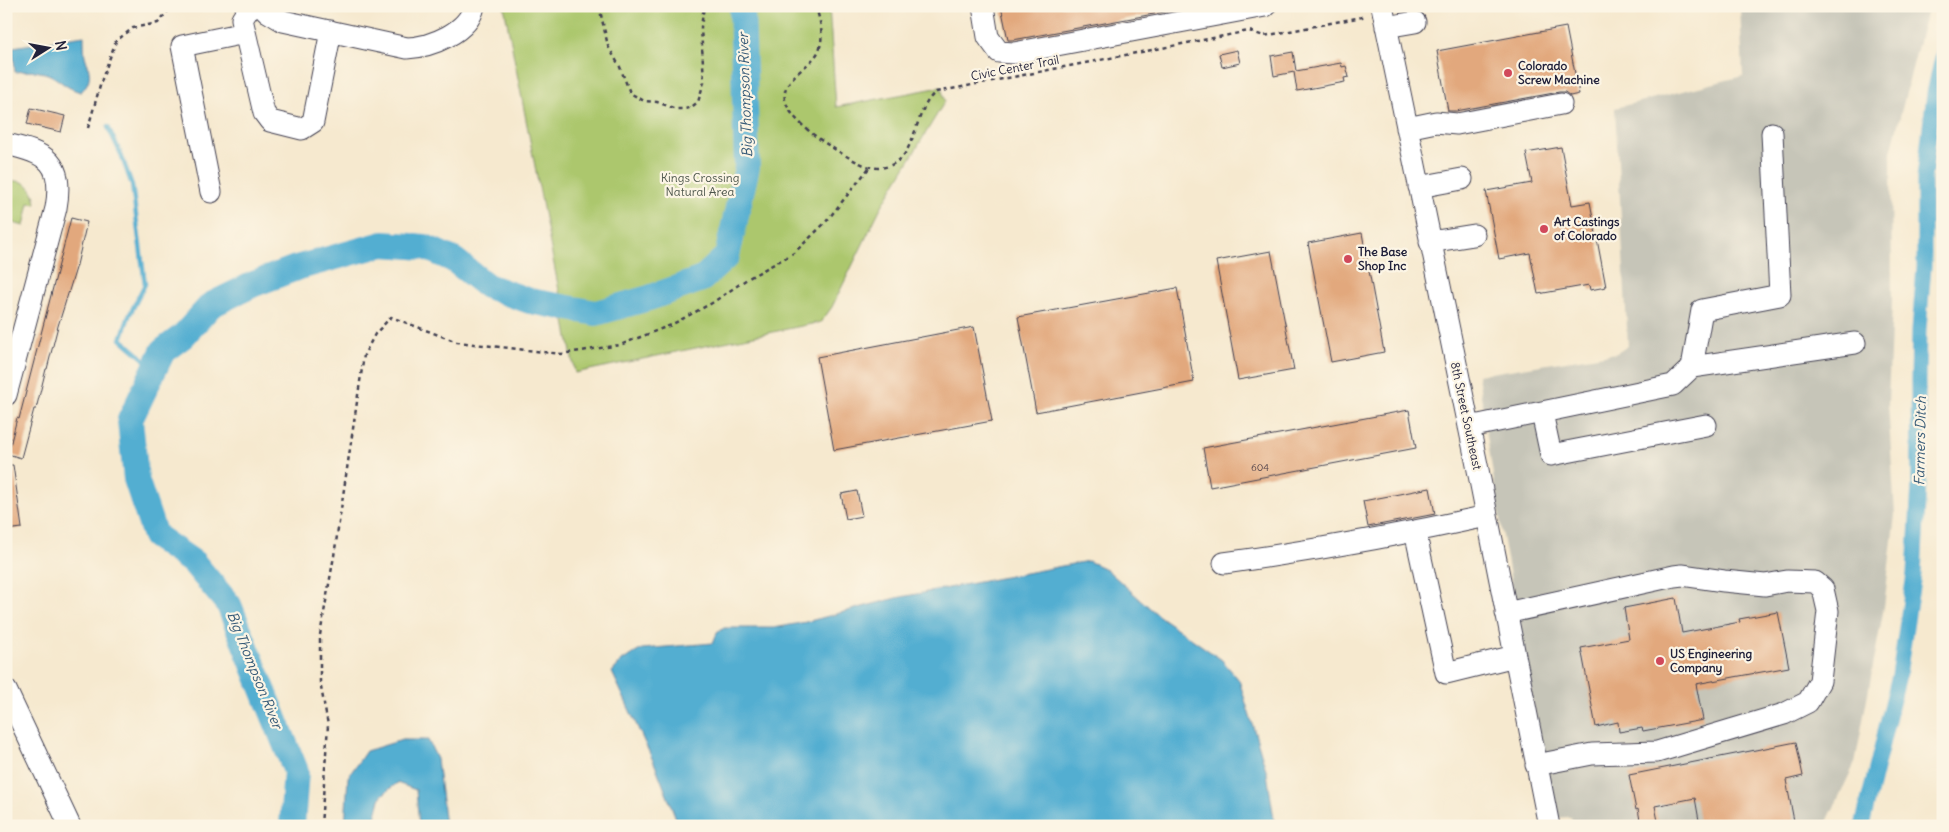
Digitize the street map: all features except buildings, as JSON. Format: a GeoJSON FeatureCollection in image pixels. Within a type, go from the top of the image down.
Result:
{"type":"FeatureCollection","features":[{"type":"Feature","properties":{"kind":"street"},"geometry":{"type":"LineString","coordinates":[[251,6],[242,18],[264,113],[270,121],[302,129],[313,122],[331,31]]}},
{"type":"Feature","properties":{"kind":"street"},"geometry":{"type":"LineString","coordinates":[[262,6],[268,12],[284,21],[407,48],[422,48],[457,31],[473,14],[474,6]]}},
{"type":"Feature","properties":{"kind":"street"},"geometry":{"type":"LineString","coordinates":[[983,6],[988,37],[999,52],[1014,53],[1251,7]]}},
{"type":"Feature","properties":{"kind":"street"},"geometry":{"type":"LineString","coordinates":[[1384,15],[1415,22]]}},
{"type":"Feature","properties":{"kind":"street","name":"8th Street Southeast"},"geometry":{"type":"LineString","coordinates":[[1384,15],[1549,826]]}},
{"type":"Feature","properties":{"kind":"street"},"geometry":{"type":"LineString","coordinates":[[210,192],[182,46],[245,33]]}},
{"type":"Feature","properties":{"kind":"street"},"geometry":{"type":"LineString","coordinates":[[1407,128],[1436,122],[1457,124],[1561,104]]}},
{"type":"Feature","properties":{"kind":"street"},"geometry":{"type":"LineString","coordinates":[[1692,367],[1702,310],[1780,295],[1772,133]]}},
{"type":"Feature","properties":{"kind":"street"},"geometry":{"type":"LineString","coordinates":[[6,144],[26,148],[44,155],[56,170],[59,189],[6,395]]}},
{"type":"Feature","properties":{"kind":"street"},"geometry":{"type":"LineString","coordinates":[[1419,187],[1462,179]]}},
{"type":"Feature","properties":{"kind":"street"},"geometry":{"type":"LineString","coordinates":[[1430,242],[1474,234]]}},
{"type":"Feature","properties":{"kind":"street"},"geometry":{"type":"LineString","coordinates":[[1469,427],[1673,385],[1692,367],[1855,343]]}},
{"type":"Feature","properties":{"kind":"street"},"geometry":{"type":"LineString","coordinates":[[1542,413],[1552,455],[1706,425]]}},
{"type":"Feature","properties":{"kind":"street"},"geometry":{"type":"LineString","coordinates":[[1224,563],[1304,552],[1415,532],[1487,516]]}},
{"type":"Feature","properties":{"kind":"street"},"geometry":{"type":"LineString","coordinates":[[1415,532],[1446,673],[1515,656]]}},
{"type":"Feature","properties":{"kind":"street"},"geometry":{"type":"LineString","coordinates":[[1506,613],[1682,575],[1724,582],[1765,585],[1787,582],[1815,582],[1823,589],[1828,611],[1820,681],[1808,702],[1784,714],[1657,752],[1592,754],[1536,765]]}},
{"type":"Feature","properties":{"kind":"street"},"geometry":{"type":"LineString","coordinates":[[6,690],[70,826]]}},
{"type":"Feature","properties":{"kind":"path"},"geometry":{"type":"LineString","coordinates":[[88,128],[102,79],[116,41],[133,28],[158,23],[172,6]]}},
{"type":"Feature","properties":{"kind":"path"},"geometry":{"type":"LineString","coordinates":[[599,6],[608,46],[630,93],[644,101],[657,102],[676,109],[684,109],[690,108],[698,102],[703,88],[704,67],[701,27],[704,6]]}},
{"type":"Feature","properties":{"kind":"path"},"geometry":{"type":"LineString","coordinates":[[321,826],[328,725],[320,682],[320,635],[334,556],[364,355],[374,334],[391,318],[458,342],[561,354],[620,346],[671,326],[712,303],[747,279],[794,254],[825,223],[869,168],[837,151],[817,136],[794,116],[786,103],[786,89],[794,76],[818,53],[821,44],[821,30],[815,6]]}},
{"type":"Feature","properties":{"kind":"path","name":"Civic Center Trail"},"geometry":{"type":"LineString","coordinates":[[869,168],[886,167],[896,163],[904,156],[930,96],[936,92],[1248,31],[1264,36],[1384,15]]}},
{"type":"Feature","properties":{"kind":"shaded area"},"geometry":{"type":"Polygon","coordinates":[[[1740,6],[1928,6],[1891,152],[1892,301],[1888,403],[1895,515],[1884,607],[1855,763],[1825,826],[1573,826],[1571,817],[1553,818],[1498,508],[1478,375],[1617,353],[1628,346],[1615,108],[1743,76],[1740,6]]]}},
{"type":"Feature","properties":{"kind":"green space","name":"Kings Crossing Natural Area"},"geometry":{"type":"Polygon","coordinates":[[[504,6],[829,6],[836,107],[941,87],[945,101],[880,209],[832,307],[821,322],[575,373],[504,6]]]}},
{"type":"Feature","properties":{"kind":"green space"},"geometry":{"type":"Polygon","coordinates":[[[20,181],[30,188],[36,204],[29,203],[24,226],[13,223],[6,183],[20,181]]]}},
{"type":"Feature","properties":{"kind":"water"},"geometry":{"type":"Polygon","coordinates":[[[84,36],[89,79],[81,92],[44,73],[15,72],[13,47],[84,36]]]}},
{"type":"Feature","properties":{"kind":"water"},"geometry":{"type":"Polygon","coordinates":[[[1088,561],[1106,569],[1159,616],[1222,660],[1239,680],[1267,773],[1275,826],[679,826],[656,767],[612,672],[623,660],[642,649],[713,643],[717,633],[724,628],[774,628],[806,622],[896,598],[1088,561]]]}},
{"type":"Feature","properties":{"kind":"water"},"geometry":{"type":"Polygon","coordinates":[[[402,740],[428,740],[437,759],[445,826],[419,826],[416,790],[397,783],[381,796],[373,826],[345,826],[348,777],[366,751],[402,740]]]}},
{"type":"Feature","properties":{"kind":"waterway","name":"Big Thompson River"},"geometry":{"type":"LineString","coordinates":[[292,826],[296,771],[229,605],[194,563],[155,536],[136,479],[130,420],[163,351],[183,336],[211,305],[254,284],[296,268],[383,244],[425,247],[454,260],[487,286],[530,301],[596,313],[649,298],[702,279],[727,256],[747,167],[742,6]]}},
{"type":"Feature","properties":{"kind":"waterway","name":"Farmers Ditch"},"geometry":{"type":"LineString","coordinates":[[1862,826],[1899,675],[1914,574],[1919,484],[1918,381],[1919,330],[1924,267],[1924,178],[1934,93],[1943,53]]}},
{"type":"Feature","properties":{"kind":"waterway"},"geometry":{"type":"LineString","coordinates":[[108,127],[120,152],[132,185],[145,284],[129,316],[121,339],[143,358],[153,371]]}},
{"type":"Feature","properties":{"kind":"place","name":"Colorado Screw Machine"},"geometry":{"type":"Point","coordinates":[1508,73]}},
{"type":"Feature","properties":{"kind":"place","name":"Art Castings of Colorado"},"geometry":{"type":"Point","coordinates":[1544,229]}},
{"type":"Feature","properties":{"kind":"place","name":"The Base Shop Inc"},"geometry":{"type":"Point","coordinates":[1348,259]}},
{"type":"Feature","properties":{"kind":"place","name":"US Engineering Company"},"geometry":{"type":"Point","coordinates":[1660,661]}}]}
